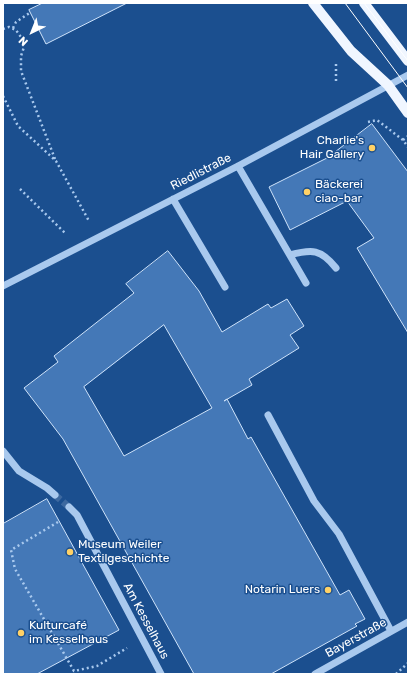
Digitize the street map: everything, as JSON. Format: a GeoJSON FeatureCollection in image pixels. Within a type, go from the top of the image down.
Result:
{"type":"FeatureCollection","features":[{"type":"Feature","properties":{"kind":"main road"},"geometry":{"type":"LineString","coordinates":[[313,3],[351,51],[388,85],[408,113]]}},
{"type":"Feature","properties":{"kind":"main road"},"geometry":{"type":"LineString","coordinates":[[364,3],[408,61]]}},
{"type":"Feature","properties":{"kind":"street","name":"Riedlistraße"},"geometry":{"type":"LineString","coordinates":[[3,286],[238,166],[408,75]]}},
{"type":"Feature","properties":{"kind":"street"},"geometry":{"type":"LineString","coordinates":[[238,166],[306,283]]}},
{"type":"Feature","properties":{"kind":"street"},"geometry":{"type":"LineString","coordinates":[[173,199],[225,287]]}},
{"type":"Feature","properties":{"kind":"street"},"geometry":{"type":"LineString","coordinates":[[290,255],[306,251],[318,253],[329,258],[336,268]]}},
{"type":"Feature","properties":{"kind":"street"},"geometry":{"type":"LineString","coordinates":[[268,415],[314,501],[339,534],[391,631]]}},
{"type":"Feature","properties":{"kind":"street"},"geometry":{"type":"LineString","coordinates":[[3,451],[19,471],[47,488],[55,495]]}},
{"type":"Feature","properties":{"kind":"street","name":"Am Kesselhaus"},"geometry":{"type":"LineString","coordinates":[[69,507],[77,515],[161,674]]}},
{"type":"Feature","properties":{"kind":"street","name":"Bayerstraße"},"geometry":{"type":"LineString","coordinates":[[315,674],[408,622]]}},
{"type":"Feature","properties":{"kind":"path"},"geometry":{"type":"LineString","coordinates":[[13,28],[16,22],[30,12]]}},
{"type":"Feature","properties":{"kind":"path"},"geometry":{"type":"LineString","coordinates":[[3,30],[9,27],[13,28],[20,34],[23,40],[24,47],[21,56],[21,71],[56,161],[98,237]]}},
{"type":"Feature","properties":{"kind":"path"},"geometry":{"type":"LineString","coordinates":[[3,96],[18,126],[56,161]]}},
{"type":"Feature","properties":{"kind":"path"},"geometry":{"type":"LineString","coordinates":[[368,122],[378,120],[403,140],[408,147]]}},
{"type":"Feature","properties":{"kind":"path"},"geometry":{"type":"LineString","coordinates":[[403,140],[408,136]]}},
{"type":"Feature","properties":{"kind":"path"},"geometry":{"type":"LineString","coordinates":[[20,189],[79,247]]}},
{"type":"Feature","properties":{"kind":"path"},"geometry":{"type":"LineString","coordinates":[[77,515],[62,520],[11,550],[14,569],[74,671],[97,666],[143,640]]}},
{"type":"Feature","properties":{"kind":"path"},"geometry":{"type":"LineString","coordinates":[[396,674],[408,663]]}},
{"type":"Feature","properties":{"kind":"building"},"geometry":{"type":"Polygon","coordinates":[[[43,3],[127,3],[46,44],[29,10],[43,3]]]}},
{"type":"Feature","properties":{"kind":"building"},"geometry":{"type":"Polygon","coordinates":[[[372,124],[408,172],[408,333],[357,248],[374,238],[347,201],[290,230],[269,187],[327,158],[372,124]]]}},
{"type":"Feature","properties":{"kind":"building"},"geometry":{"type":"Polygon","coordinates":[[[168,251],[199,291],[222,332],[268,304],[271,308],[287,299],[304,326],[290,335],[299,348],[249,379],[252,385],[227,399],[248,439],[251,437],[340,595],[349,590],[365,619],[355,624],[357,626],[271,674],[194,674],[63,439],[24,388],[58,362],[54,356],[134,293],[126,284],[168,251]],[[164,325],[84,387],[124,456],[212,408],[164,325]]]}},
{"type":"Feature","properties":{"kind":"building"},"geometry":{"type":"Polygon","coordinates":[[[47,499],[119,630],[37,674],[3,674],[3,524],[47,499]]]}},
{"type":"Feature","properties":{"kind":"tunnel"},"geometry":{"type":"LineString","coordinates":[[55,495],[69,507]]}},
{"type":"Feature","properties":{"kind":"tram line"},"geometry":{"type":"LineString","coordinates":[[345,3],[408,88]]}},
{"type":"Feature","properties":{"kind":"tram line"},"geometry":{"type":"LineString","coordinates":[[364,3],[408,61]]}},
{"type":"Feature","properties":{"kind":"place","name":"Charlie's Hair Gallery"},"geometry":{"type":"Point","coordinates":[372,148]}},
{"type":"Feature","properties":{"kind":"place","name":"Bäckerei ciao-bar"},"geometry":{"type":"Point","coordinates":[307,192]}},
{"type":"Feature","properties":{"kind":"place","name":"Museum Weiler Textilgeschichte"},"geometry":{"type":"Point","coordinates":[70,552]}},
{"type":"Feature","properties":{"kind":"place","name":"Notarin Luers"},"geometry":{"type":"Point","coordinates":[328,590]}},
{"type":"Feature","properties":{"kind":"place","name":"Kulturcafé im Kesselhaus"},"geometry":{"type":"Point","coordinates":[21,633]}}]}
